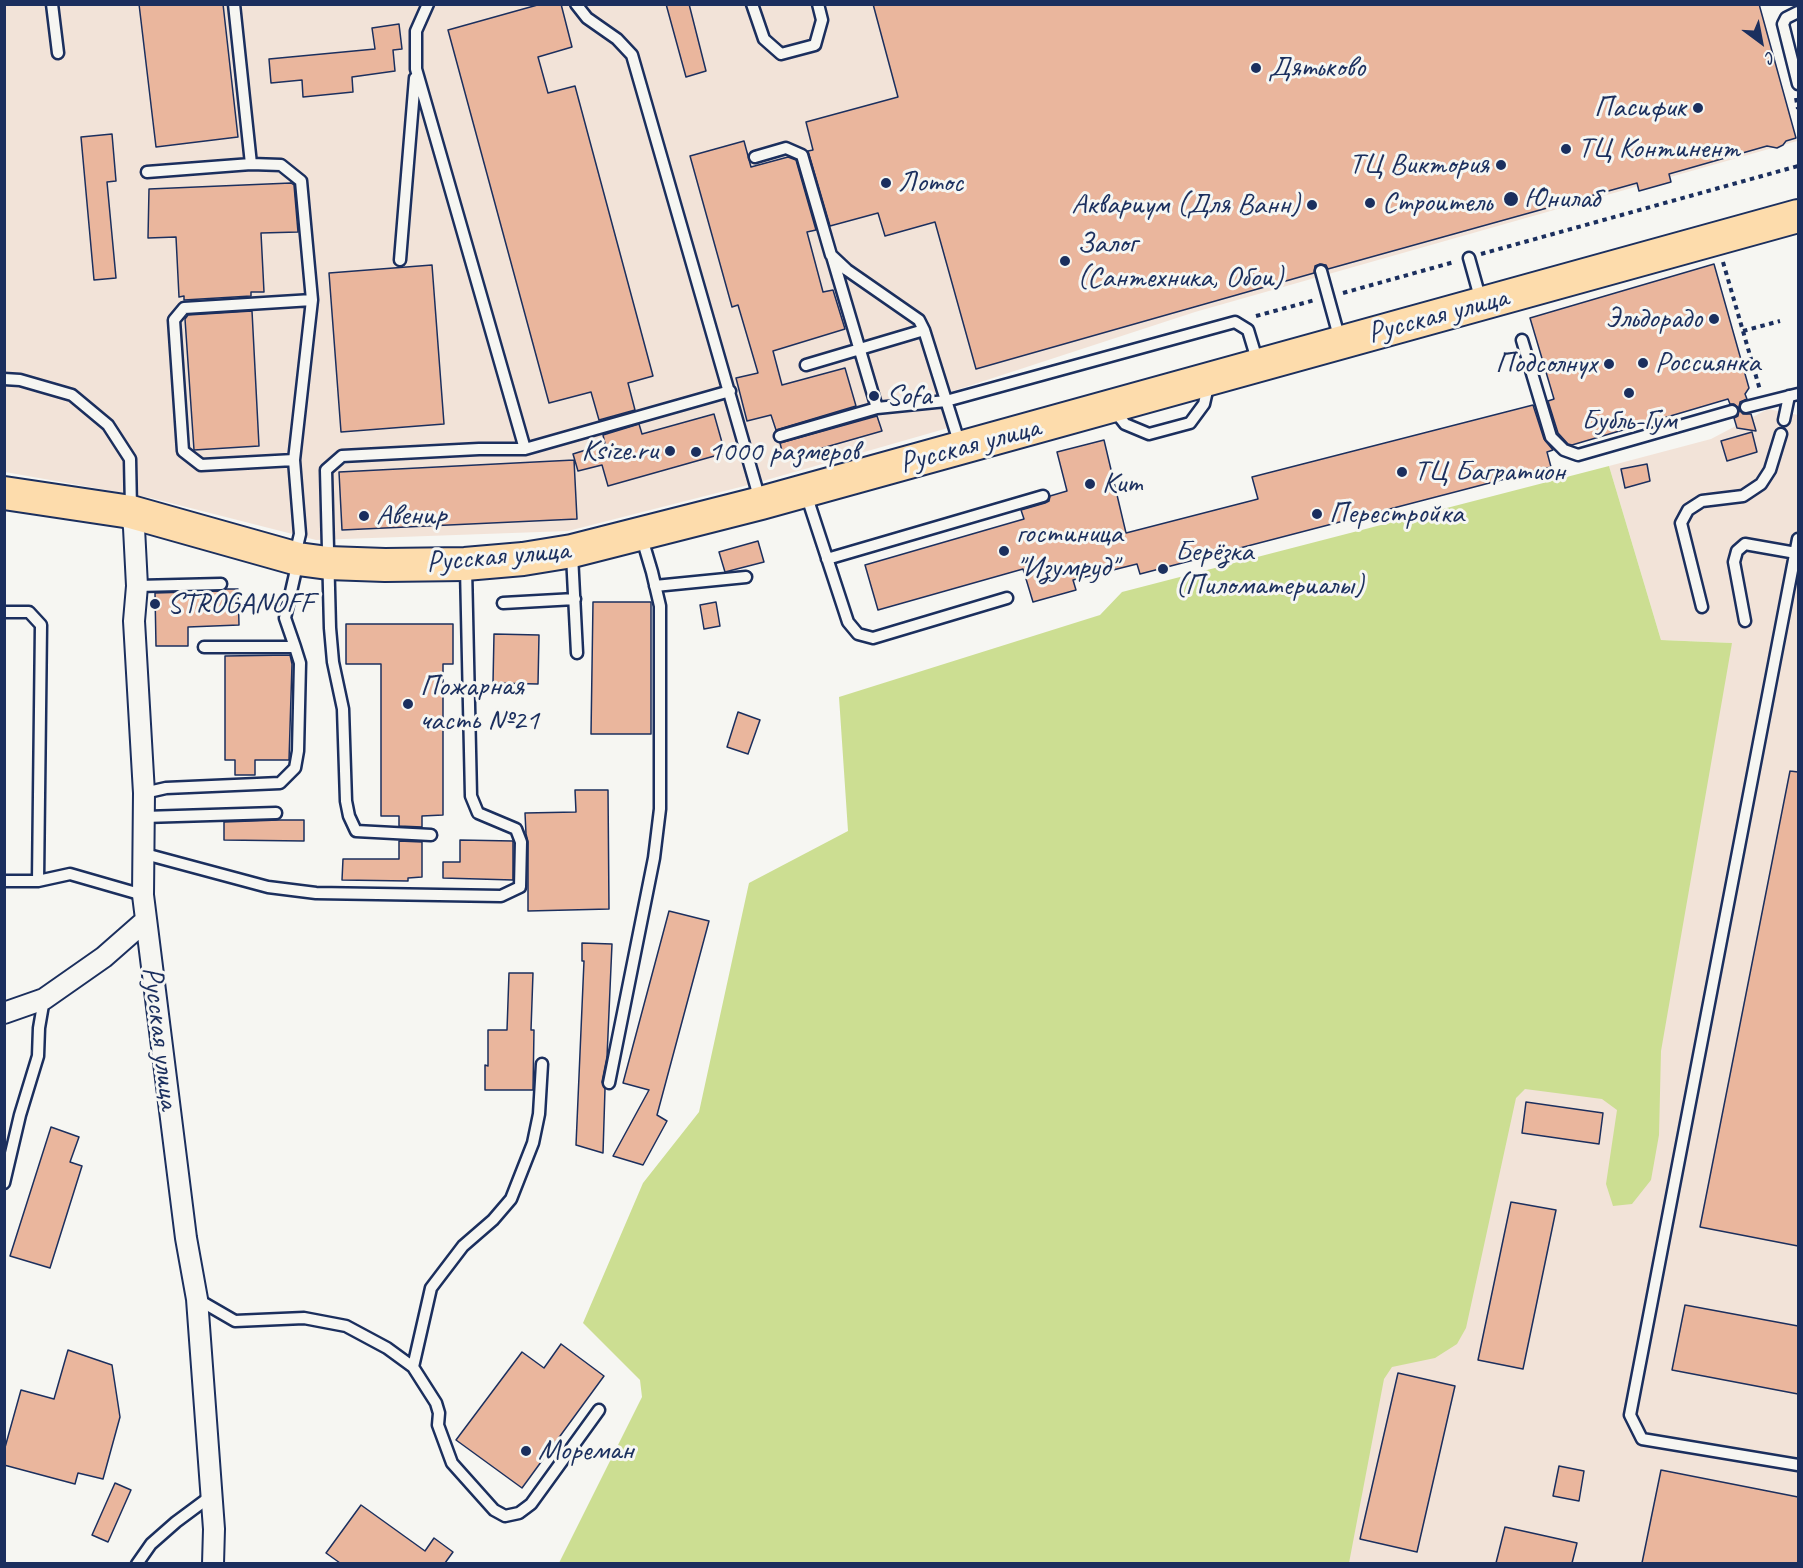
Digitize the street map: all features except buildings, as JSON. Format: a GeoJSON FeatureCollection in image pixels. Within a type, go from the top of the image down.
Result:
{"type":"FeatureCollection","features":[{"type":"Feature","properties":{"kind":"main road","name":"Русская улица"},"geometry":{"type":"LineString","coordinates":[[4,493],[131,512],[307,560],[385,565],[465,564],[523,560],[641,535],[761,503],[1798,216]]}},
{"type":"Feature","properties":{"kind":"street","name":"Русская улица"},"geometry":{"type":"LineString","coordinates":[[131,512],[137,586],[134,621],[144,793],[145,921],[186,1238],[197,1299],[214,1529],[213,1563]]}},
{"type":"Feature","properties":{"kind":"street"},"geometry":{"type":"LineString","coordinates":[[4,1013],[44,999],[104,957],[145,921]]}},
{"type":"Feature","properties":{"kind":"lane"},"geometry":{"type":"LineString","coordinates":[[52,4],[58,53]]}},
{"type":"Feature","properties":{"kind":"lane"},"geometry":{"type":"LineString","coordinates":[[234,4],[250,164]]}},
{"type":"Feature","properties":{"kind":"lane"},"geometry":{"type":"LineString","coordinates":[[400,260],[416,69],[416,31],[428,4]]}},
{"type":"Feature","properties":{"kind":"lane"},"geometry":{"type":"LineString","coordinates":[[576,4],[587,18],[617,39],[632,55],[761,503]]}},
{"type":"Feature","properties":{"kind":"lane"},"geometry":{"type":"LineString","coordinates":[[752,4],[764,39],[781,54],[815,45],[822,21],[818,4]]}},
{"type":"Feature","properties":{"kind":"lane"},"geometry":{"type":"LineString","coordinates":[[1798,12],[1786,18],[1783,24],[1798,84]]}},
{"type":"Feature","properties":{"kind":"lane"},"geometry":{"type":"LineString","coordinates":[[416,69],[525,449]]}},
{"type":"Feature","properties":{"kind":"lane"},"geometry":{"type":"LineString","coordinates":[[755,157],[786,148],[802,155],[877,408]]}},
{"type":"Feature","properties":{"kind":"lane"},"geometry":{"type":"LineString","coordinates":[[147,172],[250,164],[281,165],[301,181],[312,300],[294,460],[300,534],[330,628],[333,662],[343,709],[346,801],[349,816],[356,831],[431,835]]}},
{"type":"Feature","properties":{"kind":"lane"},"geometry":{"type":"LineString","coordinates":[[831,255],[847,270],[919,320],[961,448]]}},
{"type":"Feature","properties":{"kind":"lane"},"geometry":{"type":"LineString","coordinates":[[1469,258],[1482,304]]}},
{"type":"Feature","properties":{"kind":"lane"},"geometry":{"type":"LineString","coordinates":[[1321,271],[1341,343]]}},
{"type":"Feature","properties":{"kind":"lane"},"geometry":{"type":"LineString","coordinates":[[294,460],[201,465],[183,451],[174,320],[183,308],[312,300]]}},
{"type":"Feature","properties":{"kind":"lane"},"geometry":{"type":"LineString","coordinates":[[780,436],[877,408],[946,401],[1235,322],[1248,330],[1259,366]]}},
{"type":"Feature","properties":{"kind":"lane"},"geometry":{"type":"LineString","coordinates":[[806,365],[924,330]]}},
{"type":"Feature","properties":{"kind":"lane"},"geometry":{"type":"LineString","coordinates":[[1522,340],[1551,437],[1564,450],[1571,453],[1578,455],[1732,411]]}},
{"type":"Feature","properties":{"kind":"lane"},"geometry":{"type":"LineString","coordinates":[[4,379],[20,380],[72,395],[108,425],[130,459],[131,512]]}},
{"type":"Feature","properties":{"kind":"lane"},"geometry":{"type":"LineString","coordinates":[[144,793],[166,788],[280,783],[295,768],[298,751],[300,663],[285,618],[307,560],[326,470],[342,456],[525,449],[730,391]]}},
{"type":"Feature","properties":{"kind":"lane"},"geometry":{"type":"LineString","coordinates":[[1746,407],[1794,395]]}},
{"type":"Feature","properties":{"kind":"lane"},"geometry":{"type":"LineString","coordinates":[[1784,420],[1794,395]]}},
{"type":"Feature","properties":{"kind":"lane"},"geometry":{"type":"LineString","coordinates":[[1702,607],[1681,523],[1688,510],[1702,501],[1743,496],[1761,484],[1770,470],[1780,434]]}},
{"type":"Feature","properties":{"kind":"lane"},"geometry":{"type":"LineString","coordinates":[[805,491],[849,622],[858,634],[873,638],[1007,598]]}},
{"type":"Feature","properties":{"kind":"lane"},"geometry":{"type":"LineString","coordinates":[[827,559],[1043,496]]}},
{"type":"Feature","properties":{"kind":"lane"},"geometry":{"type":"LineString","coordinates":[[609,1083],[654,858],[660,809],[660,606],[641,535]]}},
{"type":"Feature","properties":{"kind":"lane"},"geometry":{"type":"LineString","coordinates":[[1798,539],[1630,1415],[1642,1439],[1798,1465]]}},
{"type":"Feature","properties":{"kind":"lane"},"geometry":{"type":"LineString","coordinates":[[1745,621],[1734,562],[1737,551],[1745,544],[1796,553]]}},
{"type":"Feature","properties":{"kind":"lane"},"geometry":{"type":"LineString","coordinates":[[572,551],[577,653]]}},
{"type":"Feature","properties":{"kind":"lane"},"geometry":{"type":"LineString","coordinates":[[145,854],[268,887],[316,893],[501,896],[520,887],[521,842],[516,829],[478,813],[471,796],[465,564]]}},
{"type":"Feature","properties":{"kind":"lane"},"geometry":{"type":"LineString","coordinates":[[655,586],[746,577]]}},
{"type":"Feature","properties":{"kind":"lane"},"geometry":{"type":"LineString","coordinates":[[137,586],[221,584]]}},
{"type":"Feature","properties":{"kind":"lane"},"geometry":{"type":"LineString","coordinates":[[503,603],[575,599]]}},
{"type":"Feature","properties":{"kind":"lane"},"geometry":{"type":"LineString","coordinates":[[4,612],[29,612],[41,625],[38,881]]}},
{"type":"Feature","properties":{"kind":"lane"},"geometry":{"type":"LineString","coordinates":[[204,647],[295,647]]}},
{"type":"Feature","properties":{"kind":"lane"},"geometry":{"type":"LineString","coordinates":[[144,817],[276,813]]}},
{"type":"Feature","properties":{"kind":"lane"},"geometry":{"type":"LineString","coordinates":[[4,880],[38,881],[70,874],[143,895]]}},
{"type":"Feature","properties":{"kind":"lane"},"geometry":{"type":"LineString","coordinates":[[4,1183],[20,1115],[38,1056],[39,1028],[44,999]]}},
{"type":"Feature","properties":{"kind":"lane"},"geometry":{"type":"LineString","coordinates":[[413,1367],[431,1288],[463,1246],[493,1220],[511,1199],[533,1143],[539,1114],[542,1064]]}},
{"type":"Feature","properties":{"kind":"lane"},"geometry":{"type":"LineString","coordinates":[[197,1299],[236,1321],[304,1318],[346,1326],[387,1348],[413,1367],[436,1403],[440,1413],[438,1425],[453,1463],[494,1510],[505,1516],[519,1513],[531,1504],[599,1410]]}},
{"type":"Feature","properties":{"kind":"lane"},"geometry":{"type":"LineString","coordinates":[[137,1563],[151,1544],[211,1496]]}},
{"type":"Feature","properties":{"kind":"path"},"geometry":{"type":"LineString","coordinates":[[1235,322],[1798,166]]}},
{"type":"Feature","properties":{"kind":"path"},"geometry":{"type":"LineString","coordinates":[[1721,255],[1760,390]]}},
{"type":"Feature","properties":{"kind":"path"},"geometry":{"type":"LineString","coordinates":[[1743,331],[1780,321]]}},
{"type":"Feature","properties":{"kind":"shaded area"},"geometry":{"type":"Polygon","coordinates":[[[4,5],[1760,5],[1797,141],[1195,312],[938,396],[948,428],[756,483],[568,531],[316,540],[151,498],[5,472],[4,5]]]}},
{"type":"Feature","properties":{"kind":"shaded area"},"geometry":{"type":"Polygon","coordinates":[[[1768,409],[1798,415],[1798,1563],[1323,1564],[1363,1364],[1504,1030],[1732,643],[1661,640],[1609,466],[1711,439],[1768,409]]]}},
{"type":"Feature","properties":{"kind":"green space"},"geometry":{"type":"Polygon","coordinates":[[[1609,466],[1661,640],[1732,643],[1661,1051],[1659,1135],[1651,1180],[1632,1204],[1613,1206],[1606,1184],[1617,1110],[1602,1099],[1525,1089],[1516,1098],[1466,1328],[1457,1344],[1435,1358],[1392,1367],[1384,1379],[1349,1563],[559,1563],[642,1397],[640,1380],[583,1323],[643,1183],[699,1112],[749,883],[848,831],[839,697],[1100,615],[1122,592],[1609,466]]]}},
{"type":"Feature","properties":{"kind":"place","name":"Дятьково"},"geometry":{"type":"Point","coordinates":[1256,68]}},
{"type":"Feature","properties":{"kind":"place","name":"Пасифик"},"geometry":{"type":"Point","coordinates":[1698,108]}},
{"type":"Feature","properties":{"kind":"place","name":"ТЦ Континент"},"geometry":{"type":"Point","coordinates":[1566,149]}},
{"type":"Feature","properties":{"kind":"place","name":"ТЦ Виктория"},"geometry":{"type":"Point","coordinates":[1501,165]}},
{"type":"Feature","properties":{"kind":"place","name":"Лотос"},"geometry":{"type":"Point","coordinates":[886,183]}},
{"type":"Feature","properties":{"kind":"place","name":"Юнилаб"},"geometry":{"type":"Point","coordinates":[1511,199]}},
{"type":"Feature","properties":{"kind":"place","name":"Строитель"},"geometry":{"type":"Point","coordinates":[1370,203]}},
{"type":"Feature","properties":{"kind":"place","name":"Аквариум (Для Ванн)"},"geometry":{"type":"Point","coordinates":[1312,205]}},
{"type":"Feature","properties":{"kind":"place","name":"Залог (Сантехника, Обои)"},"geometry":{"type":"Point","coordinates":[1065,261]}},
{"type":"Feature","properties":{"kind":"place","name":"Эльдорадо"},"geometry":{"type":"Point","coordinates":[1714,319]}},
{"type":"Feature","properties":{"kind":"place","name":"Россиянка"},"geometry":{"type":"Point","coordinates":[1643,363]}},
{"type":"Feature","properties":{"kind":"place","name":"Подсолнух"},"geometry":{"type":"Point","coordinates":[1609,364]}},
{"type":"Feature","properties":{"kind":"place","name":"Бубль-Гум"},"geometry":{"type":"Point","coordinates":[1629,393]}},
{"type":"Feature","properties":{"kind":"place","name":"Sofa"},"geometry":{"type":"Point","coordinates":[874,396]}},
{"type":"Feature","properties":{"kind":"place","name":"Ksize.ru"},"geometry":{"type":"Point","coordinates":[670,451]}},
{"type":"Feature","properties":{"kind":"place","name":"1000 размеров"},"geometry":{"type":"Point","coordinates":[696,452]}},
{"type":"Feature","properties":{"kind":"place","name":"ТЦ Багратион"},"geometry":{"type":"Point","coordinates":[1402,472]}},
{"type":"Feature","properties":{"kind":"place","name":"Кит"},"geometry":{"type":"Point","coordinates":[1090,484]}},
{"type":"Feature","properties":{"kind":"place","name":"Перестройка"},"geometry":{"type":"Point","coordinates":[1317,514]}},
{"type":"Feature","properties":{"kind":"place","name":"Авенир"},"geometry":{"type":"Point","coordinates":[364,516]}},
{"type":"Feature","properties":{"kind":"place","name":"гостиница \"Изумруд\""},"geometry":{"type":"Point","coordinates":[1004,551]}},
{"type":"Feature","properties":{"kind":"place","name":"Берёзка (Пиломатериалы)"},"geometry":{"type":"Point","coordinates":[1163,569]}},
{"type":"Feature","properties":{"kind":"place","name":"STROGANOFF"},"geometry":{"type":"Point","coordinates":[155,604]}},
{"type":"Feature","properties":{"kind":"place","name":"Пожарная часть №21"},"geometry":{"type":"Point","coordinates":[408,704]}},
{"type":"Feature","properties":{"kind":"place","name":"Мореман"},"geometry":{"type":"Point","coordinates":[526,1451]}}]}
